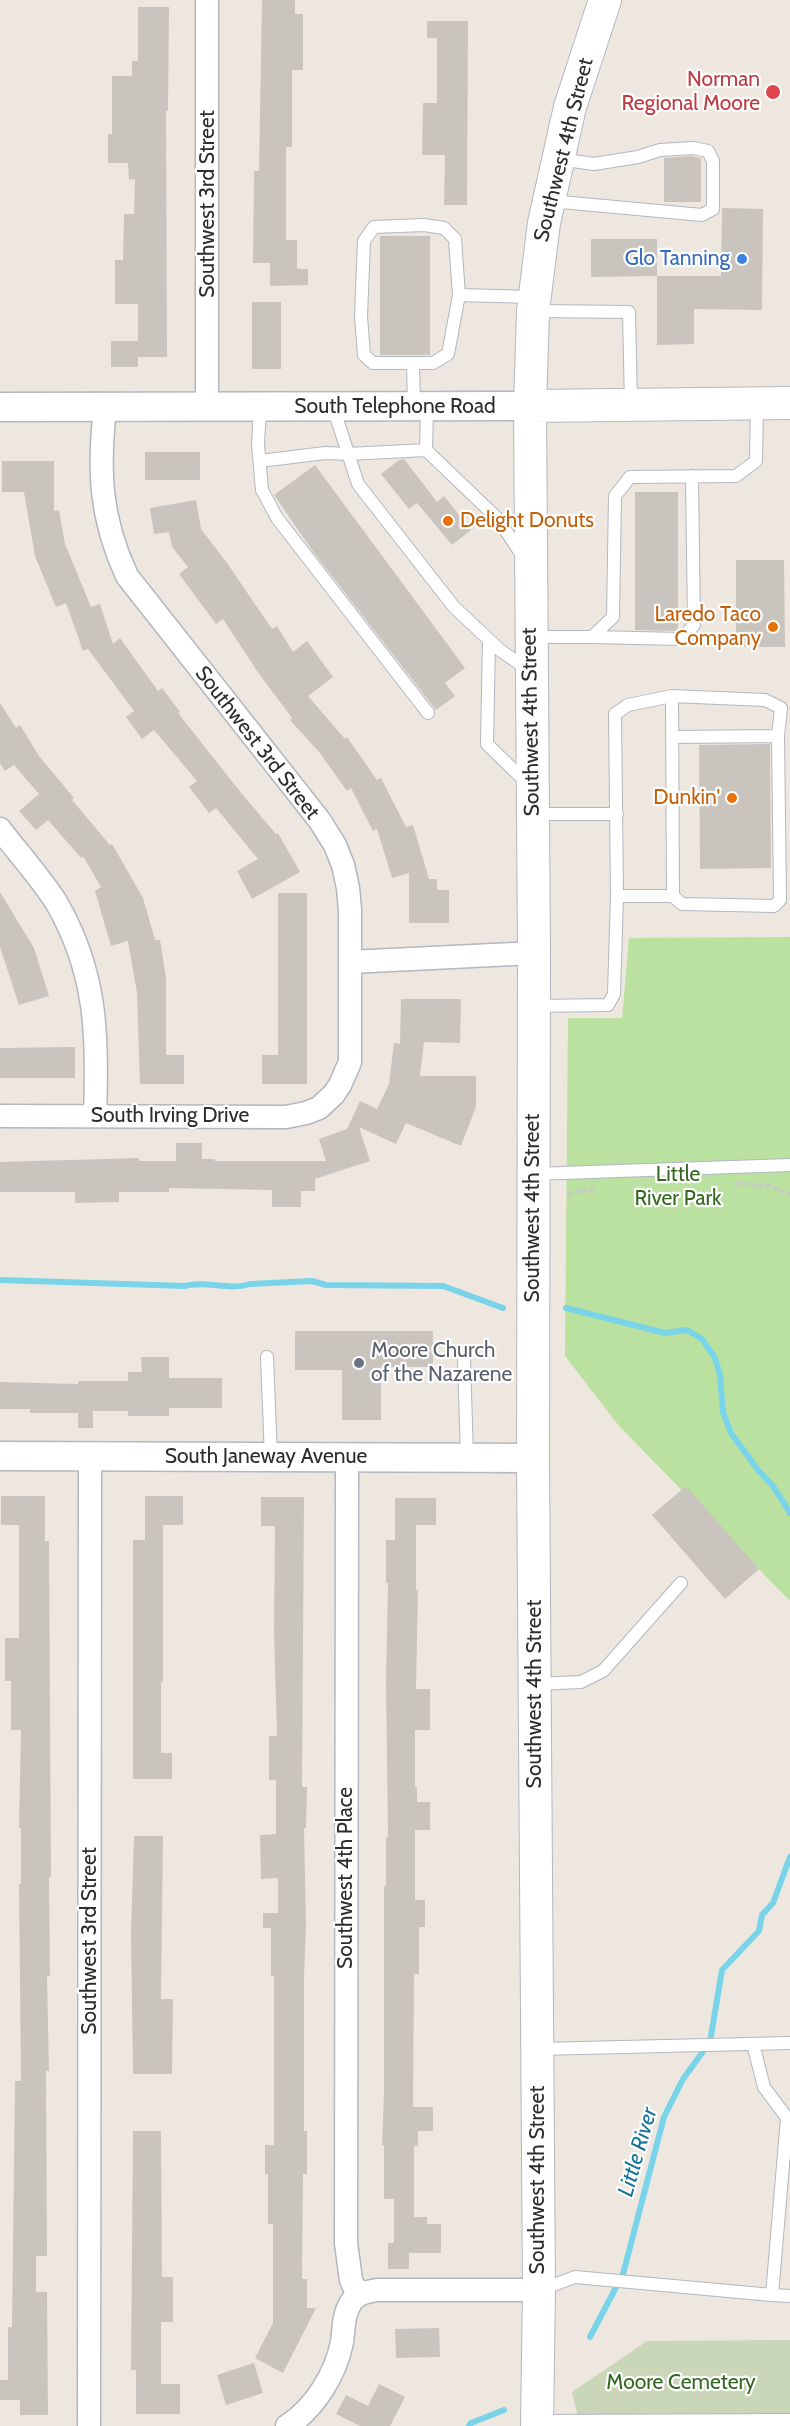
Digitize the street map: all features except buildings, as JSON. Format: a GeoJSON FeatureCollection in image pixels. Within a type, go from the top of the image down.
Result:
{"type":"FeatureCollection","features":[{"type":"Feature","properties":{"kind":"main road","name":"Southwest 4th Street"},"geometry":{"type":"LineString","coordinates":[[537,2424],[539,2290],[534,1684],[532,1174],[534,953],[530,406],[534,304],[549,201],[570,107],[604,0]]}},
{"type":"Feature","properties":{"kind":"main road","name":"South Telephone Road"},"geometry":{"type":"LineString","coordinates":[[530,406],[790,403]]}},
{"type":"Feature","properties":{"kind":"street","name":"Southwest 3rd Street"},"geometry":{"type":"LineString","coordinates":[[207,0],[207,407]]}},
{"type":"Feature","properties":{"kind":"street","name":"South Telephone Road"},"geometry":{"type":"LineString","coordinates":[[0,407],[530,406]]}},
{"type":"Feature","properties":{"kind":"street","name":"Southwest 3rd Street"},"geometry":{"type":"LineString","coordinates":[[105,408],[101,442],[102,492],[116,551],[127,576],[153,612],[320,821],[335,845],[343,865],[348,888],[350,1062],[334,1094]]}},
{"type":"Feature","properties":{"kind":"street"},"geometry":{"type":"LineString","coordinates":[[0,829],[54,900],[81,953],[94,1012],[95,1115]]}},
{"type":"Feature","properties":{"kind":"street"},"geometry":{"type":"LineString","coordinates":[[350,962],[534,953]]}},
{"type":"Feature","properties":{"kind":"street","name":"South Irving Drive"},"geometry":{"type":"LineString","coordinates":[[0,1116],[286,1117],[319,1108],[334,1094]]}},
{"type":"Feature","properties":{"kind":"street","name":"South Janeway Avenue"},"geometry":{"type":"LineString","coordinates":[[0,1456],[533,1458]]}},
{"type":"Feature","properties":{"kind":"street","name":"Southwest 3rd Street"},"geometry":{"type":"LineString","coordinates":[[89,2426],[90,1457]]}},
{"type":"Feature","properties":{"kind":"street","name":"Southwest 4th Place"},"geometry":{"type":"LineString","coordinates":[[347,1458],[345,2232],[348,2263],[358,2295]]}},
{"type":"Feature","properties":{"kind":"street"},"geometry":{"type":"LineString","coordinates":[[287,2426],[310,2405],[324,2387],[338,2357],[345,2317],[351,2303],[358,2295],[377,2290],[539,2290]]}},
{"type":"Feature","properties":{"kind":"lane"},"geometry":{"type":"LineString","coordinates":[[549,201],[702,215],[712,208],[713,161],[708,151],[693,148],[660,150],[638,157],[594,164],[558,158]]}},
{"type":"Feature","properties":{"kind":"lane"},"geometry":{"type":"LineString","coordinates":[[424,225],[444,228],[455,239],[459,295],[448,354],[433,363],[374,363],[364,356],[361,316],[363,241],[374,227],[424,225]]}},
{"type":"Feature","properties":{"kind":"lane"},"geometry":{"type":"LineString","coordinates":[[459,295],[629,312],[631,405]]}},
{"type":"Feature","properties":{"kind":"lane"},"geometry":{"type":"LineString","coordinates":[[413,363],[426,450],[498,519],[530,567]]}},
{"type":"Feature","properties":{"kind":"lane"},"geometry":{"type":"LineString","coordinates":[[592,637],[613,617],[615,496],[630,477],[736,476],[756,461],[757,404]]}},
{"type":"Feature","properties":{"kind":"lane"},"geometry":{"type":"LineString","coordinates":[[333,407],[358,483],[454,607],[501,651],[531,672]]}},
{"type":"Feature","properties":{"kind":"lane"},"geometry":{"type":"LineString","coordinates":[[260,408],[262,490],[277,518],[428,713]]}},
{"type":"Feature","properties":{"kind":"lane"},"geometry":{"type":"LineString","coordinates":[[260,461],[325,453],[426,450]]}},
{"type":"Feature","properties":{"kind":"lane"},"geometry":{"type":"LineString","coordinates":[[531,637],[682,639],[694,625],[692,476]]}},
{"type":"Feature","properties":{"kind":"lane"},"geometry":{"type":"LineString","coordinates":[[489,640],[488,744],[532,800],[617,814]]}},
{"type":"Feature","properties":{"kind":"lane"},"geometry":{"type":"LineString","coordinates":[[672,696],[672,896]]}},
{"type":"Feature","properties":{"kind":"lane"},"geometry":{"type":"LineString","coordinates":[[533,1006],[608,1005],[614,994],[617,897],[615,714],[628,705],[672,696],[765,700],[781,708],[778,736],[780,900],[774,906],[682,904],[672,896],[617,897]]}},
{"type":"Feature","properties":{"kind":"lane"},"geometry":{"type":"LineString","coordinates":[[672,738],[778,736]]}},
{"type":"Feature","properties":{"kind":"lane"},"geometry":{"type":"LineString","coordinates":[[532,1174],[790,1165]]}},
{"type":"Feature","properties":{"kind":"lane"},"geometry":{"type":"LineString","coordinates":[[267,1357],[271,1457]]}},
{"type":"Feature","properties":{"kind":"lane"},"geometry":{"type":"LineString","coordinates":[[464,1358],[467,1458]]}},
{"type":"Feature","properties":{"kind":"lane"},"geometry":{"type":"LineString","coordinates":[[534,1684],[581,1682],[603,1671],[681,1583]]}},
{"type":"Feature","properties":{"kind":"lane"},"geometry":{"type":"LineString","coordinates":[[537,2049],[790,2043]]}},
{"type":"Feature","properties":{"kind":"lane"},"geometry":{"type":"LineString","coordinates":[[753,2044],[764,2087],[787,2118],[772,2295]]}},
{"type":"Feature","properties":{"kind":"lane"},"geometry":{"type":"LineString","coordinates":[[539,2290],[575,2277],[790,2296]]}},
{"type":"Feature","properties":{"kind":"lane"},"geometry":{"type":"LineString","coordinates":[[537,2424],[775,2423],[790,2420]]}},
{"type":"Feature","properties":{"kind":"green space","name":"Little River Park"},"geometry":{"type":"Polygon","coordinates":[[[790,937],[790,1601],[619,1426],[565,1356],[568,1018],[622,1018],[629,938],[790,937]]]}},
{"type":"Feature","properties":{"kind":"green space","name":"Moore Cemetery"},"geometry":{"type":"Polygon","coordinates":[[[790,2340],[790,2426],[580,2426],[572,2392],[647,2341],[790,2340]]]}},
{"type":"Feature","properties":{"kind":"waterway"},"geometry":{"type":"LineString","coordinates":[[0,1280],[185,1286],[193,1284],[242,1286],[312,1281],[326,1285],[443,1286],[503,1308]]}},
{"type":"Feature","properties":{"kind":"waterway"},"geometry":{"type":"LineString","coordinates":[[566,1308],[665,1333],[687,1330],[702,1339],[715,1358],[720,1375],[723,1412],[731,1433],[758,1470],[773,1486],[790,1513]]}},
{"type":"Feature","properties":{"kind":"waterway","name":"Little River"},"geometry":{"type":"LineString","coordinates":[[590,2337],[623,2274],[664,2117],[683,2079],[710,2042],[722,1970],[759,1931],[762,1915],[773,1903],[790,1857]]}},
{"type":"Feature","properties":{"kind":"waterway","name":"Little River"},"geometry":{"type":"LineString","coordinates":[[469,2426],[471,2423],[504,2410]]}},
{"type":"Feature","properties":{"kind":"place","name":"Norman Regional Moore"},"geometry":{"type":"Point","coordinates":[773,92]}},
{"type":"Feature","properties":{"kind":"place","name":"Glo Tanning"},"geometry":{"type":"Point","coordinates":[742,259]}},
{"type":"Feature","properties":{"kind":"place","name":"Delight Donuts"},"geometry":{"type":"Point","coordinates":[448,521]}},
{"type":"Feature","properties":{"kind":"place","name":"Laredo Taco Company"},"geometry":{"type":"Point","coordinates":[773,627]}},
{"type":"Feature","properties":{"kind":"place","name":"Dunkin'"},"geometry":{"type":"Point","coordinates":[732,798]}},
{"type":"Feature","properties":{"kind":"place","name":"Moore Church of the Nazarene"},"geometry":{"type":"Point","coordinates":[359,1363]}}]}
